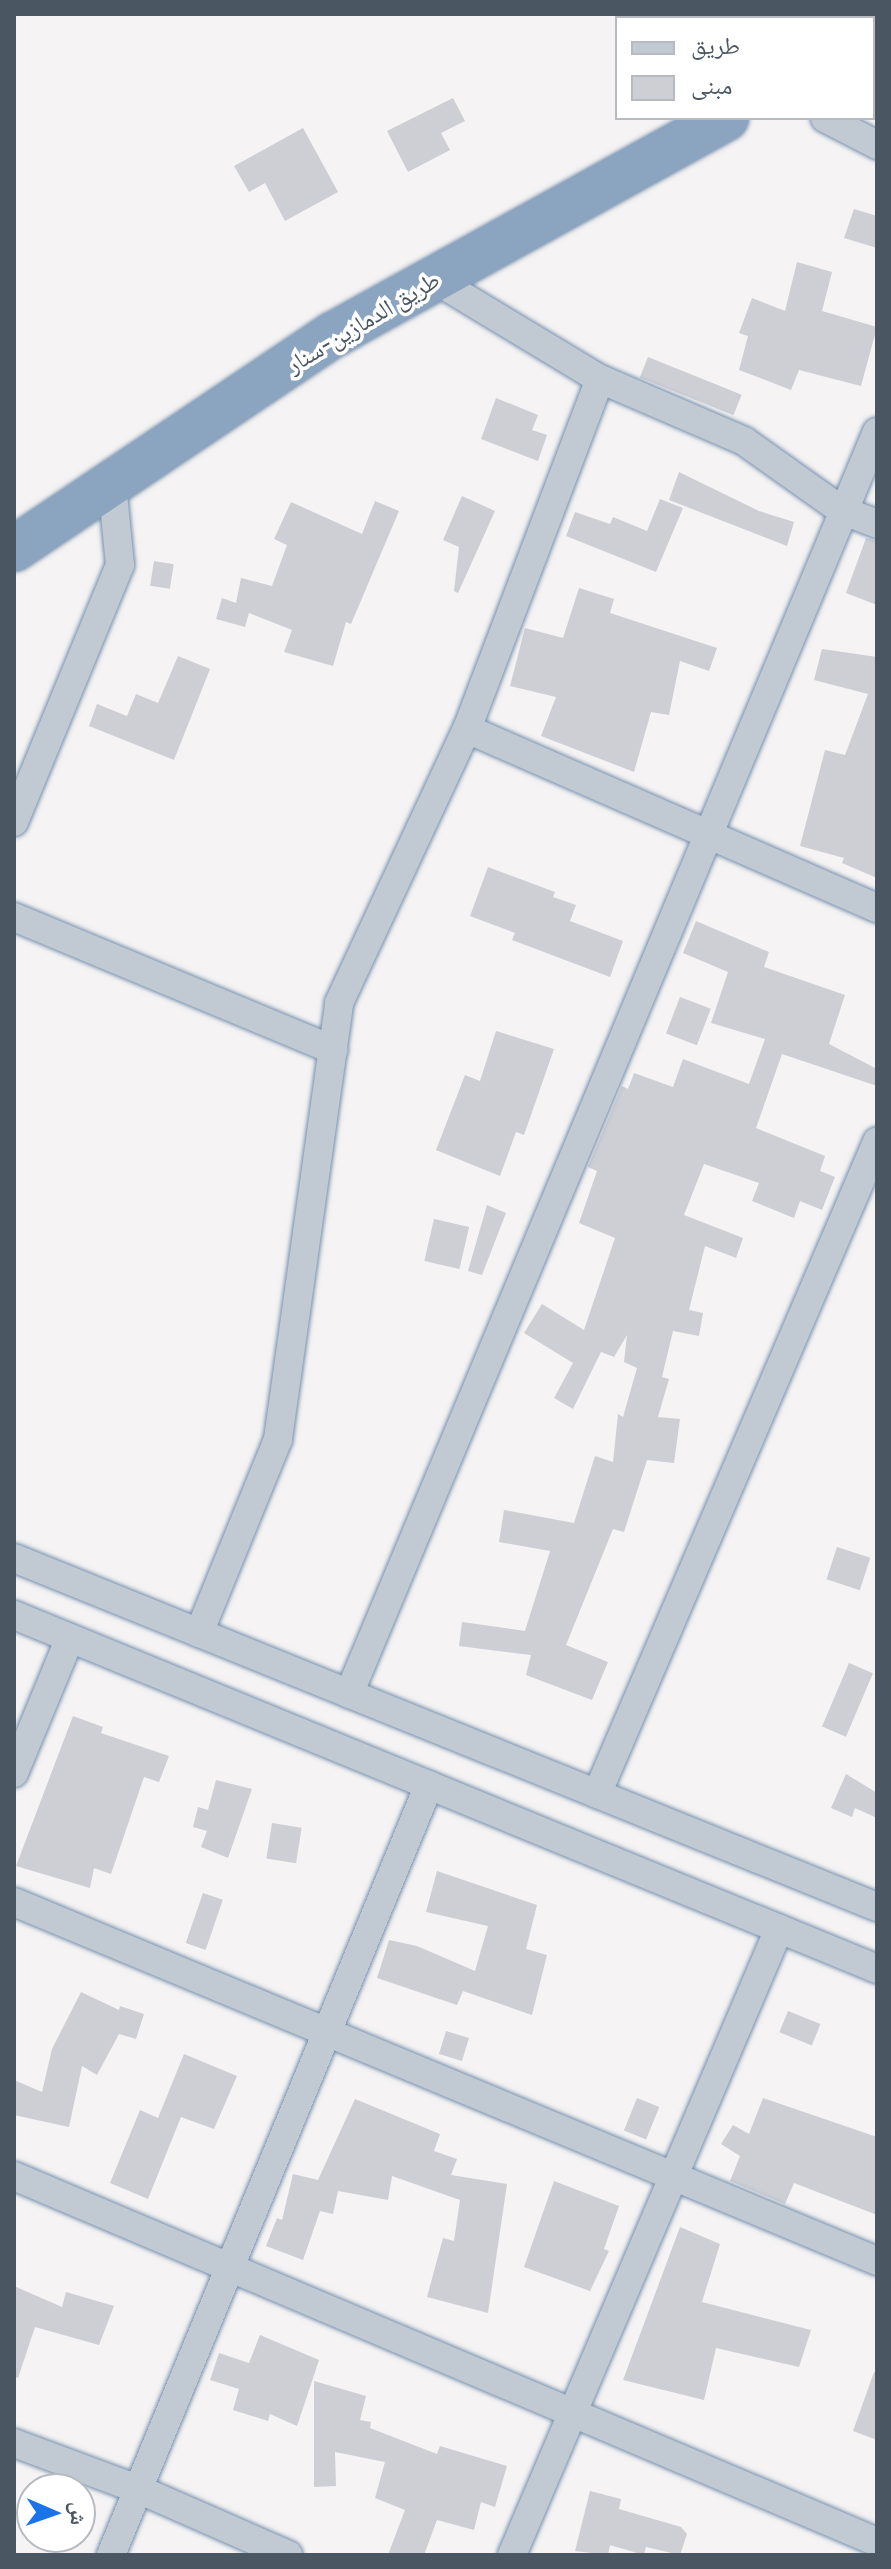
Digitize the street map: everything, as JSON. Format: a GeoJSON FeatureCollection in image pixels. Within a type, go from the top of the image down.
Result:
{"type":"FeatureCollection","features":[{"type":"Feature","properties":{"kind":"highway","name":"طريق الدمازين-سنار"},"geometry":{"type":"LineString","coordinates":[[14,549],[333,335],[722,120]]}},
{"type":"Feature","properties":{"kind":"street"},"geometry":{"type":"LineString","coordinates":[[829,120],[877,145]]}},
{"type":"Feature","properties":{"kind":"street"},"geometry":{"type":"LineString","coordinates":[[434,279],[600,379],[744,441],[841,510],[877,524]]}},
{"type":"Feature","properties":{"kind":"street"},"geometry":{"type":"LineString","coordinates":[[199,1633],[278,1439],[339,1003],[467,729],[600,379]]}},
{"type":"Feature","properties":{"kind":"street"},"geometry":{"type":"LineString","coordinates":[[349,1694],[705,835],[841,510],[877,432]]}},
{"type":"Feature","properties":{"kind":"street"},"geometry":{"type":"LineString","coordinates":[[14,822],[120,565],[112,483]]}},
{"type":"Feature","properties":{"kind":"street"},"geometry":{"type":"LineString","coordinates":[[467,729],[877,908]]}},
{"type":"Feature","properties":{"kind":"street"},"geometry":{"type":"LineString","coordinates":[[14,917],[333,1050]]}},
{"type":"Feature","properties":{"kind":"street"},"geometry":{"type":"LineString","coordinates":[[597,1794],[877,1142]]}},
{"type":"Feature","properties":{"kind":"street"},"geometry":{"type":"LineString","coordinates":[[14,1558],[877,1907]]}},
{"type":"Feature","properties":{"kind":"street"},"geometry":{"type":"LineString","coordinates":[[14,1615],[877,1969]]}},
{"type":"Feature","properties":{"kind":"street"},"geometry":{"type":"LineString","coordinates":[[14,1773],[70,1638]]}},
{"type":"Feature","properties":{"kind":"street"},"geometry":{"type":"LineString","coordinates":[[111,2555],[429,1785]]}},
{"type":"Feature","properties":{"kind":"street"},"geometry":{"type":"LineString","coordinates":[[14,1902],[326,2035],[676,2173],[877,2261]]}},
{"type":"Feature","properties":{"kind":"street"},"geometry":{"type":"LineString","coordinates":[[512,2555],[577,2411],[779,1929]]}},
{"type":"Feature","properties":{"kind":"street"},"geometry":{"type":"LineString","coordinates":[[14,2176],[577,2411],[877,2542]]}},
{"type":"Feature","properties":{"kind":"street"},"geometry":{"type":"LineString","coordinates":[[14,2443],[138,2489],[288,2555]]}},
{"type":"Feature","properties":{"kind":"building"},"geometry":{"type":"Polygon","coordinates":[[[453,98],[465,121],[441,133],[450,150],[408,172],[387,131],[453,98]]]}},
{"type":"Feature","properties":{"kind":"building"},"geometry":{"type":"Polygon","coordinates":[[[303,128],[338,192],[285,221],[265,183],[249,192],[234,166],[303,128]]]}},
{"type":"Feature","properties":{"kind":"building"},"geometry":{"type":"Polygon","coordinates":[[[854,209],[877,216],[877,248],[844,238],[854,209]]]}},
{"type":"Feature","properties":{"kind":"building"},"geometry":{"type":"Polygon","coordinates":[[[797,262],[832,272],[822,311],[877,327],[861,386],[799,370],[791,390],[739,370],[748,336],[739,333],[752,298],[785,311],[797,262]]]}},
{"type":"Feature","properties":{"kind":"building"},"geometry":{"type":"Polygon","coordinates":[[[648,357],[742,395],[733,415],[640,377],[648,357]]]}},
{"type":"Feature","properties":{"kind":"building"},"geometry":{"type":"Polygon","coordinates":[[[496,398],[538,415],[532,430],[547,435],[538,461],[481,439],[496,398]]]}},
{"type":"Feature","properties":{"kind":"building"},"geometry":{"type":"Polygon","coordinates":[[[679,472],[759,511],[794,522],[787,546],[669,500],[679,472]]]}},
{"type":"Feature","properties":{"kind":"building"},"geometry":{"type":"Polygon","coordinates":[[[462,496],[495,511],[458,593],[454,591],[459,547],[443,540],[462,496]]]}},
{"type":"Feature","properties":{"kind":"building"},"geometry":{"type":"Polygon","coordinates":[[[660,499],[683,508],[656,572],[566,536],[575,512],[610,524],[613,517],[647,531],[660,499]]]}},
{"type":"Feature","properties":{"kind":"building"},"geometry":{"type":"Polygon","coordinates":[[[375,501],[399,511],[351,624],[346,622],[333,666],[284,652],[292,630],[249,613],[245,627],[216,619],[222,598],[236,603],[241,578],[272,586],[287,545],[274,539],[291,502],[362,534],[375,501]]]}},
{"type":"Feature","properties":{"kind":"building"},"geometry":{"type":"Polygon","coordinates":[[[866,538],[877,541],[877,605],[846,593],[866,538]]]}},
{"type":"Feature","properties":{"kind":"building"},"geometry":{"type":"Polygon","coordinates":[[[154,561],[174,564],[170,589],[150,586],[154,561]]]}},
{"type":"Feature","properties":{"kind":"building"},"geometry":{"type":"Polygon","coordinates":[[[579,588],[614,599],[610,613],[717,648],[709,671],[680,661],[669,715],[651,712],[634,772],[541,736],[556,697],[510,686],[525,628],[563,638],[579,588]]]}},
{"type":"Feature","properties":{"kind":"building"},"geometry":{"type":"Polygon","coordinates":[[[822,649],[877,657],[877,878],[842,863],[844,858],[800,846],[825,750],[845,755],[868,694],[814,680],[822,649]]]}},
{"type":"Feature","properties":{"kind":"building"},"geometry":{"type":"Polygon","coordinates":[[[178,656],[210,669],[174,760],[89,726],[97,704],[127,716],[136,694],[158,703],[178,656]]]}},
{"type":"Feature","properties":{"kind":"building"},"geometry":{"type":"Polygon","coordinates":[[[488,867],[555,892],[553,897],[576,905],[570,921],[623,941],[610,977],[512,940],[515,933],[470,916],[488,867]]]}},
{"type":"Feature","properties":{"kind":"building"},"geometry":{"type":"Polygon","coordinates":[[[696,921],[769,952],[764,967],[845,995],[829,1044],[877,1069],[877,1086],[782,1054],[756,1128],[825,1156],[820,1171],[835,1177],[822,1210],[800,1201],[794,1218],[752,1201],[759,1183],[704,1164],[684,1215],[743,1238],[736,1258],[705,1246],[689,1310],[703,1313],[699,1336],[673,1331],[662,1377],[669,1379],[658,1417],[680,1419],[674,1463],[647,1460],[624,1532],[613,1529],[566,1645],[608,1662],[592,1700],[526,1675],[531,1655],[459,1646],[462,1622],[525,1631],[550,1551],[499,1542],[504,1510],[574,1523],[595,1456],[613,1462],[618,1414],[623,1417],[637,1368],[624,1362],[627,1335],[614,1357],[601,1352],[573,1409],[554,1398],[573,1363],[524,1333],[542,1304],[584,1330],[615,1238],[579,1223],[597,1171],[588,1167],[622,1086],[628,1089],[634,1073],[673,1087],[683,1059],[749,1084],[765,1039],[711,1023],[728,972],[683,953],[696,921]]]}},
{"type":"Feature","properties":{"kind":"building"},"geometry":{"type":"Polygon","coordinates":[[[680,997],[711,1009],[697,1045],[666,1033],[680,997]]]}},
{"type":"Feature","properties":{"kind":"building"},"geometry":{"type":"Polygon","coordinates":[[[496,1031],[554,1049],[524,1135],[516,1132],[500,1176],[436,1150],[465,1075],[480,1081],[496,1031]]]}},
{"type":"Feature","properties":{"kind":"building"},"geometry":{"type":"Polygon","coordinates":[[[487,1205],[506,1213],[482,1275],[468,1271],[487,1205]]]}},
{"type":"Feature","properties":{"kind":"building"},"geometry":{"type":"Polygon","coordinates":[[[434,1219],[469,1227],[459,1269],[424,1261],[434,1219]]]}},
{"type":"Feature","properties":{"kind":"building"},"geometry":{"type":"Polygon","coordinates":[[[837,1547],[870,1558],[860,1590],[826,1579],[837,1547]]]}},
{"type":"Feature","properties":{"kind":"building"},"geometry":{"type":"Polygon","coordinates":[[[849,1663],[873,1673],[846,1737],[822,1727],[849,1663]]]}},
{"type":"Feature","properties":{"kind":"building"},"geometry":{"type":"Polygon","coordinates":[[[73,1716],[103,1727],[101,1733],[169,1756],[159,1782],[144,1777],[111,1874],[94,1868],[90,1888],[16,1866],[73,1716]]]}},
{"type":"Feature","properties":{"kind":"building"},"geometry":{"type":"Polygon","coordinates":[[[846,1774],[877,1793],[877,1818],[855,1808],[852,1817],[831,1808],[846,1774]]]}},
{"type":"Feature","properties":{"kind":"building"},"geometry":{"type":"Polygon","coordinates":[[[216,1780],[252,1789],[228,1858],[201,1847],[207,1831],[193,1827],[198,1807],[208,1810],[216,1780]]]}},
{"type":"Feature","properties":{"kind":"building"},"geometry":{"type":"Polygon","coordinates":[[[272,1823],[302,1828],[296,1863],[266,1859],[272,1823]]]}},
{"type":"Feature","properties":{"kind":"building"},"geometry":{"type":"Polygon","coordinates":[[[437,1871],[537,1905],[526,1949],[547,1955],[532,2015],[463,1991],[457,2005],[377,1978],[389,1940],[417,1946],[475,1971],[488,1926],[426,1912],[437,1871]]]}},
{"type":"Feature","properties":{"kind":"building"},"geometry":{"type":"Polygon","coordinates":[[[203,1893],[223,1900],[206,1950],[186,1943],[203,1893]]]}},
{"type":"Feature","properties":{"kind":"building"},"geometry":{"type":"Polygon","coordinates":[[[81,1992],[119,2010],[120,2006],[144,2014],[136,2039],[119,2034],[97,2075],[82,2066],[69,2127],[14,2115],[14,2080],[42,2092],[52,2049],[81,1992]]]}},
{"type":"Feature","properties":{"kind":"building"},"geometry":{"type":"Polygon","coordinates":[[[788,2011],[820,2024],[812,2045],[779,2032],[788,2011]]]}},
{"type":"Feature","properties":{"kind":"building"},"geometry":{"type":"Polygon","coordinates":[[[446,2031],[469,2038],[462,2061],[439,2054],[446,2031]]]}},
{"type":"Feature","properties":{"kind":"building"},"geometry":{"type":"Polygon","coordinates":[[[184,2054],[237,2076],[214,2129],[181,2117],[148,2199],[110,2183],[140,2110],[158,2118],[184,2054]]]}},
{"type":"Feature","properties":{"kind":"building"},"geometry":{"type":"Polygon","coordinates":[[[637,2098],[659,2107],[646,2139],[624,2130],[637,2098]]]}},
{"type":"Feature","properties":{"kind":"building"},"geometry":{"type":"Polygon","coordinates":[[[763,2098],[877,2137],[877,2215],[794,2183],[785,2204],[730,2181],[740,2156],[721,2144],[733,2125],[749,2134],[763,2098]]]}},
{"type":"Feature","properties":{"kind":"building"},"geometry":{"type":"Polygon","coordinates":[[[355,2099],[440,2134],[434,2151],[457,2159],[451,2175],[507,2184],[488,2313],[427,2297],[443,2238],[454,2241],[460,2200],[392,2176],[388,2200],[338,2191],[333,2214],[320,2211],[303,2260],[266,2246],[277,2218],[282,2220],[293,2174],[318,2180],[355,2099]]]}},
{"type":"Feature","properties":{"kind":"building"},"geometry":{"type":"Polygon","coordinates":[[[554,2181],[619,2206],[604,2249],[609,2251],[590,2291],[524,2267],[554,2181]]]}},
{"type":"Feature","properties":{"kind":"building"},"geometry":{"type":"Polygon","coordinates":[[[680,2227],[720,2244],[702,2302],[811,2330],[799,2367],[716,2348],[704,2400],[623,2380],[680,2227]]]}},
{"type":"Feature","properties":{"kind":"building"},"geometry":{"type":"Polygon","coordinates":[[[14,2286],[62,2307],[66,2292],[114,2306],[99,2345],[35,2327],[18,2378],[14,2377],[14,2286]]]}},
{"type":"Feature","properties":{"kind":"building"},"geometry":{"type":"Polygon","coordinates":[[[260,2335],[319,2360],[297,2426],[270,2414],[268,2421],[233,2410],[239,2389],[210,2380],[219,2353],[249,2363],[260,2335]]]}},
{"type":"Feature","properties":{"kind":"building"},"geometry":{"type":"Polygon","coordinates":[[[874,2372],[877,2373],[877,2440],[853,2431],[874,2372]]]}},
{"type":"Feature","properties":{"kind":"building"},"geometry":{"type":"Polygon","coordinates":[[[314,2381],[366,2396],[360,2420],[371,2422],[370,2428],[437,2454],[440,2446],[507,2466],[495,2507],[481,2502],[474,2530],[437,2520],[424,2555],[388,2555],[405,2510],[375,2498],[385,2462],[335,2452],[336,2486],[314,2487],[314,2381]]]}},
{"type":"Feature","properties":{"kind":"building"},"geometry":{"type":"Polygon","coordinates":[[[590,2491],[621,2499],[619,2509],[681,2527],[687,2534],[680,2555],[646,2547],[644,2555],[610,2545],[608,2555],[575,2551],[590,2491]]]}}]}
